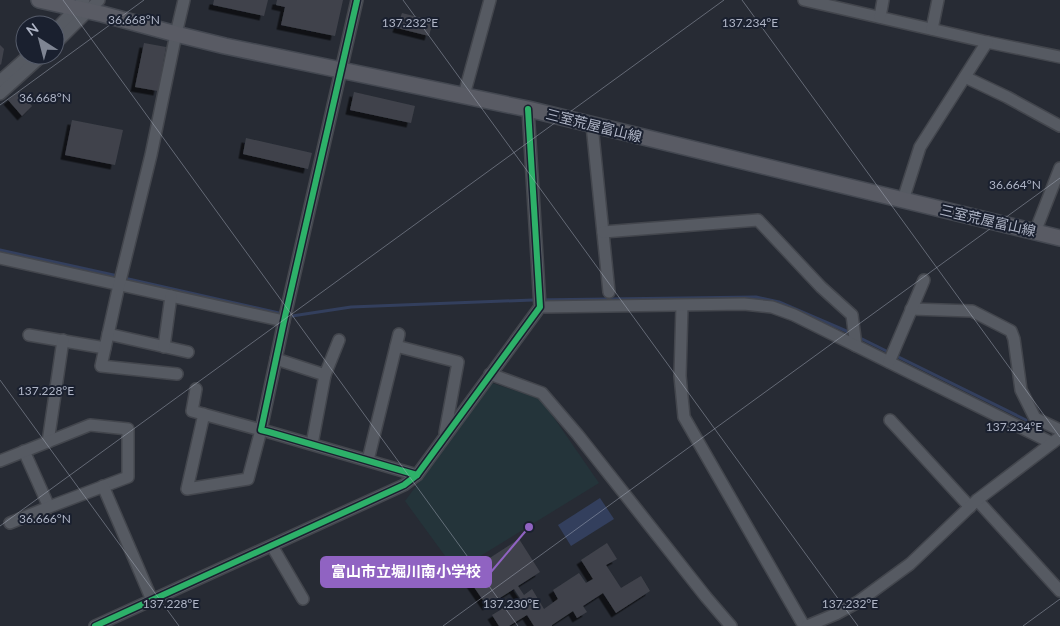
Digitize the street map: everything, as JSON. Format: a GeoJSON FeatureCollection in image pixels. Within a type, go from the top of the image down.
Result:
{"type":"FeatureCollection","features":[{"type":"Feature","properties":{"kind":"main road","name":"三室荒屋富山線"},"geometry":{"type":"LineString","coordinates":[[39,0],[87,5],[176,34],[225,46],[528,109],[1060,238]]}},
{"type":"Feature","properties":{"kind":"street"},"geometry":{"type":"LineString","coordinates":[[177,374],[101,366],[151,155],[184,0]]}},
{"type":"Feature","properties":{"kind":"street"},"geometry":{"type":"LineString","coordinates":[[204,414],[187,489],[248,478],[261,430],[357,0]]}},
{"type":"Feature","properties":{"kind":"street"},"geometry":{"type":"LineString","coordinates":[[464,96],[490,0]]}},
{"type":"Feature","properties":{"kind":"street"},"geometry":{"type":"LineString","coordinates":[[804,0],[1060,57]]}},
{"type":"Feature","properties":{"kind":"street"},"geometry":{"type":"LineString","coordinates":[[880,17],[883,0]]}},
{"type":"Feature","properties":{"kind":"street"},"geometry":{"type":"LineString","coordinates":[[932,29],[938,0]]}},
{"type":"Feature","properties":{"kind":"street"},"geometry":{"type":"LineString","coordinates":[[65,22],[87,5]]}},
{"type":"Feature","properties":{"kind":"street"},"geometry":{"type":"LineString","coordinates":[[65,32],[87,5]]}},
{"type":"Feature","properties":{"kind":"street"},"geometry":{"type":"LineString","coordinates":[[903,200],[920,147],[987,42]]}},
{"type":"Feature","properties":{"kind":"street"},"geometry":{"type":"LineString","coordinates":[[0,81],[18,65]]}},
{"type":"Feature","properties":{"kind":"street"},"geometry":{"type":"LineString","coordinates":[[0,94],[32,65]]}},
{"type":"Feature","properties":{"kind":"street"},"geometry":{"type":"LineString","coordinates":[[965,77],[1060,126]]}},
{"type":"Feature","properties":{"kind":"street"},"geometry":{"type":"LineString","coordinates":[[95,626],[404,486],[417,475],[540,307],[528,109]]}},
{"type":"Feature","properties":{"kind":"street"},"geometry":{"type":"LineString","coordinates":[[592,125],[609,292]]}},
{"type":"Feature","properties":{"kind":"street"},"geometry":{"type":"LineString","coordinates":[[1035,232],[1060,168]]}},
{"type":"Feature","properties":{"kind":"street"},"geometry":{"type":"LineString","coordinates":[[603,232],[758,220],[821,287],[852,315],[856,346]]}},
{"type":"Feature","properties":{"kind":"street"},"geometry":{"type":"LineString","coordinates":[[0,258],[284,321]]}},
{"type":"Feature","properties":{"kind":"street"},"geometry":{"type":"LineString","coordinates":[[889,362],[924,280]]}},
{"type":"Feature","properties":{"kind":"street"},"geometry":{"type":"LineString","coordinates":[[164,347],[171,296]]}},
{"type":"Feature","properties":{"kind":"street"},"geometry":{"type":"LineString","coordinates":[[540,307],[744,304],[772,307],[794,315],[889,362],[1056,440],[974,503],[910,564],[858,602],[836,614],[806,626],[684,416],[680,376],[682,306]]}},
{"type":"Feature","properties":{"kind":"street"},"geometry":{"type":"LineString","coordinates":[[912,309],[972,310],[1011,331],[1014,339],[1021,390],[1035,418],[1060,430]]}},
{"type":"Feature","properties":{"kind":"street"},"geometry":{"type":"LineString","coordinates":[[108,334],[188,352]]}},
{"type":"Feature","properties":{"kind":"street"},"geometry":{"type":"LineString","coordinates":[[368,460],[399,334]]}},
{"type":"Feature","properties":{"kind":"street"},"geometry":{"type":"LineString","coordinates":[[29,335],[105,348]]}},
{"type":"Feature","properties":{"kind":"street"},"geometry":{"type":"LineString","coordinates":[[48,442],[63,340]]}},
{"type":"Feature","properties":{"kind":"street"},"geometry":{"type":"LineString","coordinates":[[312,444],[324,375],[340,340]]}},
{"type":"Feature","properties":{"kind":"street"},"geometry":{"type":"LineString","coordinates":[[396,346],[458,362],[444,437]]}},
{"type":"Feature","properties":{"kind":"street"},"geometry":{"type":"LineString","coordinates":[[276,359],[324,375]]}},
{"type":"Feature","properties":{"kind":"street"},"geometry":{"type":"LineString","coordinates":[[490,374],[542,393],[731,626]]}},
{"type":"Feature","properties":{"kind":"street"},"geometry":{"type":"LineString","coordinates":[[196,389],[192,411],[417,475]]}},
{"type":"Feature","properties":{"kind":"street"},"geometry":{"type":"LineString","coordinates":[[890,420],[1060,591]]}},
{"type":"Feature","properties":{"kind":"street"},"geometry":{"type":"LineString","coordinates":[[0,461],[90,425],[128,429],[128,477],[10,523]]}},
{"type":"Feature","properties":{"kind":"street"},"geometry":{"type":"LineString","coordinates":[[24,451],[49,507]]}},
{"type":"Feature","properties":{"kind":"street"},"geometry":{"type":"LineString","coordinates":[[103,486],[152,600]]}},
{"type":"Feature","properties":{"kind":"street"},"geometry":{"type":"LineString","coordinates":[[272,546],[303,599]]}},
{"type":"Feature","properties":{"kind":"shaded area"},"geometry":{"type":"Polygon","coordinates":[[[492,383],[541,399],[599,483],[456,571],[405,501],[492,383]]]}},
{"type":"Feature","properties":{"kind":"water"},"geometry":{"type":"Polygon","coordinates":[[[600,498],[614,519],[571,546],[558,525],[600,498]]]}},
{"type":"Feature","properties":{"kind":"building"},"geometry":{"type":"Polygon","coordinates":[[[214,0],[268,0],[264,16],[213,5],[214,0]]]}},
{"type":"Feature","properties":{"kind":"building"},"geometry":{"type":"Polygon","coordinates":[[[277,0],[343,0],[335,36],[281,25],[285,7],[276,5],[277,0]]]}},
{"type":"Feature","properties":{"kind":"building"},"geometry":{"type":"Polygon","coordinates":[[[402,13],[433,21],[429,36],[397,28],[402,13]]]}},
{"type":"Feature","properties":{"kind":"building"},"geometry":{"type":"Polygon","coordinates":[[[144,43],[166,47],[158,91],[135,87],[144,43]]]}},
{"type":"Feature","properties":{"kind":"building"},"geometry":{"type":"Polygon","coordinates":[[[0,45],[4,49],[1,65],[0,64],[0,45]]]}},
{"type":"Feature","properties":{"kind":"building"},"geometry":{"type":"Polygon","coordinates":[[[19,91],[32,106],[22,116],[8,100],[19,91]]]}},
{"type":"Feature","properties":{"kind":"building"},"geometry":{"type":"Polygon","coordinates":[[[354,92],[415,106],[411,123],[350,110],[354,92]]]}},
{"type":"Feature","properties":{"kind":"building"},"geometry":{"type":"Polygon","coordinates":[[[72,120],[123,130],[115,165],[65,155],[72,120]]]}},
{"type":"Feature","properties":{"kind":"building"},"geometry":{"type":"Polygon","coordinates":[[[246,138],[312,153],[308,169],[243,154],[246,138]]]}},
{"type":"Feature","properties":{"kind":"building"},"geometry":{"type":"Polygon","coordinates":[[[519,539],[540,572],[518,586],[524,595],[532,589],[544,609],[558,599],[553,590],[579,573],[586,583],[593,579],[581,560],[607,543],[617,559],[606,565],[621,588],[641,576],[650,591],[616,613],[603,593],[583,606],[587,612],[577,618],[573,611],[552,626],[534,626],[527,615],[509,626],[499,626],[492,615],[520,598],[514,589],[487,606],[465,574],[519,539]]]}},
{"type":"Feature","properties":{"kind":"waterway"},"geometry":{"type":"LineString","coordinates":[[0,250],[118,276]]}},
{"type":"Feature","properties":{"kind":"waterway"},"geometry":{"type":"LineString","coordinates":[[124,278],[292,316],[351,307],[533,300],[756,297],[779,302],[851,333]]}},
{"type":"Feature","properties":{"kind":"waterway"},"geometry":{"type":"LineString","coordinates":[[858,337],[1026,420]]}},
{"type":"Feature","properties":{"kind":"cycle path"},"geometry":{"type":"LineString","coordinates":[[357,0],[261,430],[417,475]]}},
{"type":"Feature","properties":{"kind":"cycle path"},"geometry":{"type":"LineString","coordinates":[[95,626],[404,485],[417,475],[540,307],[528,109]]}},
{"type":"Feature","properties":{"kind":"place","name":"富山市立堀川南小学校"},"geometry":{"type":"Point","coordinates":[529,527]}}]}
